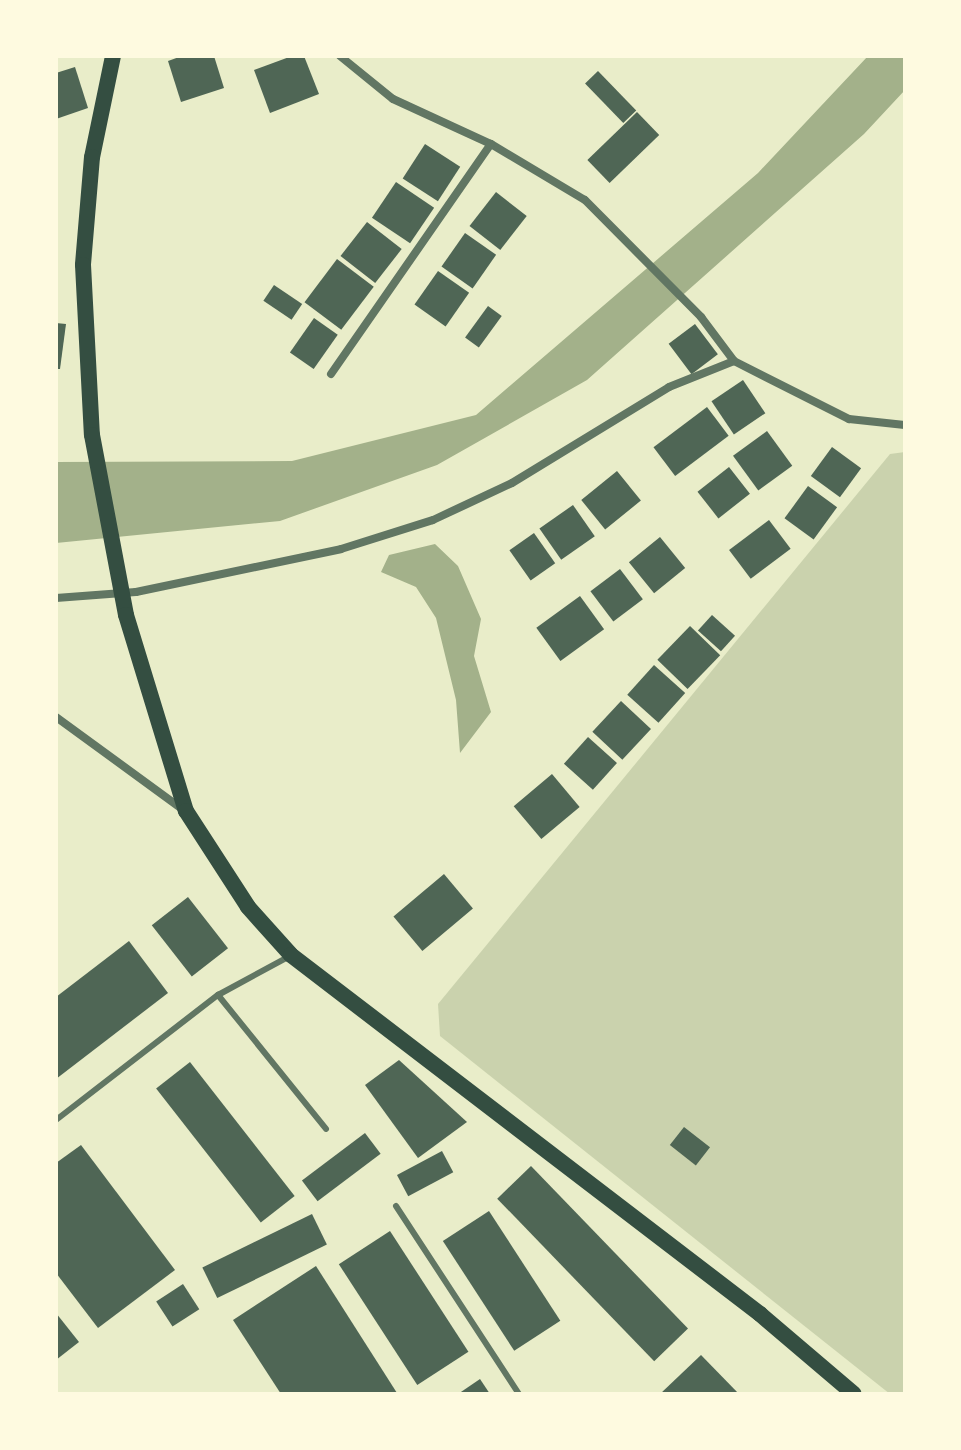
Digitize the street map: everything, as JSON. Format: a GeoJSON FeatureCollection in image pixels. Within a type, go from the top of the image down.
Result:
{"type":"FeatureCollection","features":[{"type":"Feature","properties":{"kind":"main road"},"geometry":{"type":"LineString","coordinates":[[113,56],[92,157],[83,265],[92,435],[126,615],[186,811],[248,907],[291,955],[760,1314],[854,1394]]}},
{"type":"Feature","properties":{"kind":"street"},"geometry":{"type":"LineString","coordinates":[[340,56],[393,99],[491,144],[585,200],[635,247],[701,317],[734,361],[849,419],[904,422]]}},
{"type":"Feature","properties":{"kind":"street"},"geometry":{"type":"LineString","coordinates":[[331,374],[491,144]]}},
{"type":"Feature","properties":{"kind":"street"},"geometry":{"type":"LineString","coordinates":[[56,598],[166,586],[341,549],[433,520],[512,483],[669,387],[734,361]]}},
{"type":"Feature","properties":{"kind":"street"},"geometry":{"type":"LineString","coordinates":[[56,717],[186,811]]}},
{"type":"Feature","properties":{"kind":"lane"},"geometry":{"type":"LineString","coordinates":[[56,1120],[218,995],[291,955]]}},
{"type":"Feature","properties":{"kind":"lane"},"geometry":{"type":"LineString","coordinates":[[218,995],[326,1129]]}},
{"type":"Feature","properties":{"kind":"lane"},"geometry":{"type":"LineString","coordinates":[[396,1206],[519,1394]]}},
{"type":"Feature","properties":{"kind":"shaded area"},"geometry":{"type":"Polygon","coordinates":[[[868,56],[905,56],[905,90],[864,134],[587,380],[437,465],[280,521],[56,543],[56,462],[292,461],[476,415],[758,173],[868,56]]]}},
{"type":"Feature","properties":{"kind":"shaded area"},"geometry":{"type":"Polygon","coordinates":[[[905,452],[905,1394],[890,1394],[440,1036],[438,1004],[890,454],[905,452]]]}},
{"type":"Feature","properties":{"kind":"shaded area"},"geometry":{"type":"Polygon","coordinates":[[[435,544],[458,566],[481,619],[474,656],[491,712],[460,753],[456,700],[436,618],[416,587],[381,572],[389,555],[435,544]]]}},
{"type":"Feature","properties":{"kind":"building"},"geometry":{"type":"Polygon","coordinates":[[[182,56],[214,56],[224,88],[181,102],[168,61],[182,56]]]}},
{"type":"Feature","properties":{"kind":"building"},"geometry":{"type":"Polygon","coordinates":[[[292,56],[304,56],[319,94],[270,113],[254,70],[292,56]]]}},
{"type":"Feature","properties":{"kind":"building"},"geometry":{"type":"Polygon","coordinates":[[[75,67],[88,108],[56,119],[56,73],[75,67]]]}},
{"type":"Feature","properties":{"kind":"building"},"geometry":{"type":"Polygon","coordinates":[[[598,71],[636,111],[623,123],[585,84],[598,71]]]}},
{"type":"Feature","properties":{"kind":"building"},"geometry":{"type":"Polygon","coordinates":[[[637,112],[659,135],[610,183],[587,160],[637,112]]]}},
{"type":"Feature","properties":{"kind":"building"},"geometry":{"type":"Polygon","coordinates":[[[425,144],[460,167],[438,201],[403,178],[425,144]]]}},
{"type":"Feature","properties":{"kind":"building"},"geometry":{"type":"Polygon","coordinates":[[[396,182],[434,208],[410,243],[372,218],[396,182]]]}},
{"type":"Feature","properties":{"kind":"building"},"geometry":{"type":"Polygon","coordinates":[[[496,192],[527,216],[500,250],[470,226],[496,192]]]}},
{"type":"Feature","properties":{"kind":"building"},"geometry":{"type":"Polygon","coordinates":[[[367,222],[402,249],[375,283],[341,256],[367,222]]]}},
{"type":"Feature","properties":{"kind":"building"},"geometry":{"type":"Polygon","coordinates":[[[465,233],[496,255],[473,288],[441,267],[465,233]]]}},
{"type":"Feature","properties":{"kind":"building"},"geometry":{"type":"Polygon","coordinates":[[[337,259],[374,287],[341,330],[305,302],[337,259]]]}},
{"type":"Feature","properties":{"kind":"building"},"geometry":{"type":"Polygon","coordinates":[[[438,271],[469,293],[446,326],[414,305],[438,271]]]}},
{"type":"Feature","properties":{"kind":"building"},"geometry":{"type":"Polygon","coordinates":[[[274,285],[302,304],[292,320],[263,301],[274,285]]]}},
{"type":"Feature","properties":{"kind":"building"},"geometry":{"type":"Polygon","coordinates":[[[488,306],[502,316],[479,348],[465,338],[488,306]]]}},
{"type":"Feature","properties":{"kind":"building"},"geometry":{"type":"Polygon","coordinates":[[[314,318],[338,335],[314,369],[290,352],[314,318]]]}},
{"type":"Feature","properties":{"kind":"building"},"geometry":{"type":"Polygon","coordinates":[[[56,323],[66,324],[60,369],[56,369],[56,323]]]}},
{"type":"Feature","properties":{"kind":"building"},"geometry":{"type":"Polygon","coordinates":[[[695,324],[718,354],[692,374],[669,344],[695,324]]]}},
{"type":"Feature","properties":{"kind":"building"},"geometry":{"type":"Polygon","coordinates":[[[743,380],[765,413],[734,434],[711,401],[743,380]]]}},
{"type":"Feature","properties":{"kind":"building"},"geometry":{"type":"Polygon","coordinates":[[[707,407],[729,436],[675,476],[653,447],[707,407]]]}},
{"type":"Feature","properties":{"kind":"building"},"geometry":{"type":"Polygon","coordinates":[[[767,431],[792,466],[758,490],[733,456],[767,431]]]}},
{"type":"Feature","properties":{"kind":"building"},"geometry":{"type":"Polygon","coordinates":[[[832,447],[861,468],[840,497],[811,476],[832,447]]]}},
{"type":"Feature","properties":{"kind":"building"},"geometry":{"type":"Polygon","coordinates":[[[729,467],[750,494],[718,518],[697,492],[729,467]]]}},
{"type":"Feature","properties":{"kind":"building"},"geometry":{"type":"Polygon","coordinates":[[[617,471],[641,501],[605,529],[581,500],[617,471]]]}},
{"type":"Feature","properties":{"kind":"building"},"geometry":{"type":"Polygon","coordinates":[[[808,486],[837,507],[814,540],[784,518],[808,486]]]}},
{"type":"Feature","properties":{"kind":"building"},"geometry":{"type":"Polygon","coordinates":[[[573,505],[595,536],[561,560],[539,529],[573,505]]]}},
{"type":"Feature","properties":{"kind":"building"},"geometry":{"type":"Polygon","coordinates":[[[769,520],[791,549],[751,579],[729,550],[769,520]]]}},
{"type":"Feature","properties":{"kind":"building"},"geometry":{"type":"Polygon","coordinates":[[[534,533],[555,563],[531,581],[509,550],[534,533]]]}},
{"type":"Feature","properties":{"kind":"building"},"geometry":{"type":"Polygon","coordinates":[[[660,537],[685,568],[654,593],[629,562],[660,537]]]}},
{"type":"Feature","properties":{"kind":"building"},"geometry":{"type":"Polygon","coordinates":[[[620,569],[643,599],[613,622],[590,591],[620,569]]]}},
{"type":"Feature","properties":{"kind":"building"},"geometry":{"type":"Polygon","coordinates":[[[580,596],[604,629],[560,661],[536,628],[580,596]]]}},
{"type":"Feature","properties":{"kind":"building"},"geometry":{"type":"Polygon","coordinates":[[[712,615],[735,636],[721,651],[698,631],[712,615]]]}},
{"type":"Feature","properties":{"kind":"building"},"geometry":{"type":"Polygon","coordinates":[[[690,626],[720,655],[688,689],[657,660],[690,626]]]}},
{"type":"Feature","properties":{"kind":"building"},"geometry":{"type":"Polygon","coordinates":[[[654,665],[685,693],[658,723],[627,695],[654,665]]]}},
{"type":"Feature","properties":{"kind":"building"},"geometry":{"type":"Polygon","coordinates":[[[621,701],[651,729],[622,760],[592,732],[621,701]]]}},
{"type":"Feature","properties":{"kind":"building"},"geometry":{"type":"Polygon","coordinates":[[[588,737],[617,763],[593,790],[564,764],[588,737]]]}},
{"type":"Feature","properties":{"kind":"building"},"geometry":{"type":"Polygon","coordinates":[[[552,774],[580,807],[541,839],[514,806],[552,774]]]}},
{"type":"Feature","properties":{"kind":"building"},"geometry":{"type":"Polygon","coordinates":[[[444,874],[473,908],[422,951],[393,916],[444,874]]]}},
{"type":"Feature","properties":{"kind":"building"},"geometry":{"type":"Polygon","coordinates":[[[188,897],[228,948],[192,977],[152,925],[188,897]]]}},
{"type":"Feature","properties":{"kind":"building"},"geometry":{"type":"Polygon","coordinates":[[[129,941],[168,993],[56,1079],[56,997],[129,941]]]}},
{"type":"Feature","properties":{"kind":"building"},"geometry":{"type":"Polygon","coordinates":[[[399,1060],[467,1122],[418,1158],[365,1085],[399,1060]]]}},
{"type":"Feature","properties":{"kind":"building"},"geometry":{"type":"Polygon","coordinates":[[[190,1062],[295,1196],[261,1222],[156,1088],[190,1062]]]}},
{"type":"Feature","properties":{"kind":"building"},"geometry":{"type":"Polygon","coordinates":[[[684,1127],[710,1147],[696,1165],[670,1145],[684,1127]]]}},
{"type":"Feature","properties":{"kind":"building"},"geometry":{"type":"Polygon","coordinates":[[[365,1133],[381,1154],[318,1201],[302,1181],[365,1133]]]}},
{"type":"Feature","properties":{"kind":"building"},"geometry":{"type":"Polygon","coordinates":[[[81,1145],[175,1270],[98,1328],[56,1273],[56,1163],[81,1145]]]}},
{"type":"Feature","properties":{"kind":"building"},"geometry":{"type":"Polygon","coordinates":[[[442,1151],[453,1172],[408,1196],[397,1175],[442,1151]]]}},
{"type":"Feature","properties":{"kind":"building"},"geometry":{"type":"Polygon","coordinates":[[[531,1166],[688,1329],[654,1361],[497,1199],[531,1166]]]}},
{"type":"Feature","properties":{"kind":"building"},"geometry":{"type":"Polygon","coordinates":[[[489,1211],[560,1321],[514,1351],[443,1241],[489,1211]]]}},
{"type":"Feature","properties":{"kind":"building"},"geometry":{"type":"Polygon","coordinates":[[[312,1214],[327,1245],[217,1298],[202,1267],[312,1214]]]}},
{"type":"Feature","properties":{"kind":"building"},"geometry":{"type":"Polygon","coordinates":[[[390,1231],[468,1352],[417,1385],[339,1264],[390,1231]]]}},
{"type":"Feature","properties":{"kind":"building"},"geometry":{"type":"Polygon","coordinates":[[[316,1266],[397,1393],[281,1394],[233,1320],[316,1266]]]}},
{"type":"Feature","properties":{"kind":"building"},"geometry":{"type":"Polygon","coordinates":[[[183,1284],[199,1309],[173,1327],[156,1301],[183,1284]]]}},
{"type":"Feature","properties":{"kind":"building"},"geometry":{"type":"Polygon","coordinates":[[[56,1313],[79,1342],[56,1360],[56,1313]]]}},
{"type":"Feature","properties":{"kind":"building"},"geometry":{"type":"Polygon","coordinates":[[[701,1355],[739,1394],[660,1394],[701,1355]]]}},
{"type":"Feature","properties":{"kind":"building"},"geometry":{"type":"Polygon","coordinates":[[[480,1379],[490,1394],[458,1394],[480,1379]]]}}]}
